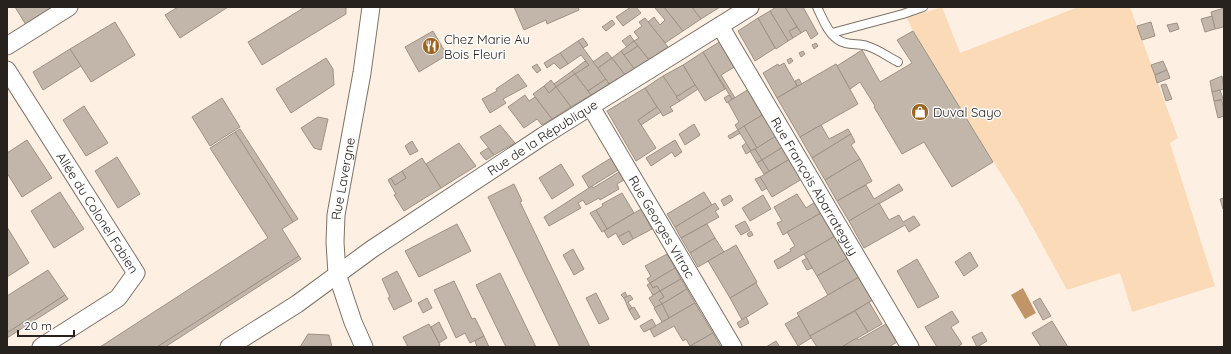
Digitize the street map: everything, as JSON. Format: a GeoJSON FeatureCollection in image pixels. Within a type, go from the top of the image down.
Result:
{"type":"FeatureCollection","features":[{"type":"Feature","properties":{"kind":"street"},"geometry":{"type":"LineString","coordinates":[[9,41],[69,7]]}},
{"type":"Feature","properties":{"kind":"street","name":"Rue Lavergne"},"geometry":{"type":"LineString","coordinates":[[364,347],[337,274],[335,242],[336,215],[362,73],[371,7]]}},
{"type":"Feature","properties":{"kind":"street","name":"Rue de la République"},"geometry":{"type":"LineString","coordinates":[[229,347],[297,304],[372,249],[543,136],[750,7]]}},
{"type":"Feature","properties":{"kind":"street","name":"Rue François Abarrateguy"},"geometry":{"type":"LineString","coordinates":[[720,26],[910,347]]}},
{"type":"Feature","properties":{"kind":"street","name":"Allée du Colonel Fabien"},"geometry":{"type":"LineString","coordinates":[[7,70],[136,273],[118,298],[41,347]]}},
{"type":"Feature","properties":{"kind":"street","name":"Rue Georges Vitrac"},"geometry":{"type":"LineString","coordinates":[[591,107],[733,347]]}},
{"type":"Feature","properties":{"kind":"lane"},"geometry":{"type":"LineString","coordinates":[[817,7],[837,40],[848,44],[870,46],[898,62]]}},
{"type":"Feature","properties":{"kind":"lane"},"geometry":{"type":"LineString","coordinates":[[832,33],[903,14],[923,7]]}},
{"type":"Feature","properties":{"kind":"shaded area"},"geometry":{"type":"Polygon","coordinates":[[[942,7],[960,53],[1078,7],[1130,7],[1178,138],[1170,143],[1215,286],[1132,312],[1120,273],[1067,290],[1021,206],[913,31],[907,18],[942,7]]]}},
{"type":"Feature","properties":{"kind":"shaded area"},"geometry":{"type":"Polygon","coordinates":[[[1023,288],[1036,313],[1025,319],[1011,295],[1023,288]]]}},
{"type":"Feature","properties":{"kind":"building"},"geometry":{"type":"Polygon","coordinates":[[[15,7],[54,7],[26,25],[15,7]]]}},
{"type":"Feature","properties":{"kind":"building"},"geometry":{"type":"Polygon","coordinates":[[[178,7],[228,7],[180,38],[165,15],[178,7]]]}},
{"type":"Feature","properties":{"kind":"building"},"geometry":{"type":"Polygon","coordinates":[[[305,7],[346,7],[346,14],[262,65],[248,42],[305,7]]]}},
{"type":"Feature","properties":{"kind":"building"},"geometry":{"type":"Polygon","coordinates":[[[514,7],[578,7],[579,10],[547,24],[546,20],[524,30],[514,7]]]}},
{"type":"Feature","properties":{"kind":"building"},"geometry":{"type":"Polygon","coordinates":[[[631,7],[636,7],[641,13],[623,26],[616,17],[631,7]]]}},
{"type":"Feature","properties":{"kind":"building"},"geometry":{"type":"Polygon","coordinates":[[[664,7],[683,31],[665,43],[648,22],[654,17],[660,25],[665,20],[655,8],[664,7]]]}},
{"type":"Feature","properties":{"kind":"building"},"geometry":{"type":"Polygon","coordinates":[[[664,7],[692,7],[701,19],[683,31],[664,7]]]}},
{"type":"Feature","properties":{"kind":"building"},"geometry":{"type":"Polygon","coordinates":[[[692,7],[720,7],[701,19],[692,7]]]}},
{"type":"Feature","properties":{"kind":"building"},"geometry":{"type":"Polygon","coordinates":[[[776,7],[785,7],[797,27],[789,31],[793,38],[788,41],[770,11],[776,7]]]}},
{"type":"Feature","properties":{"kind":"building"},"geometry":{"type":"Polygon","coordinates":[[[785,7],[803,7],[818,34],[811,39],[806,30],[801,33],[785,7]]]}},
{"type":"Feature","properties":{"kind":"building"},"geometry":{"type":"Polygon","coordinates":[[[1224,8],[1224,27],[1215,29],[1211,12],[1224,8]]]}},
{"type":"Feature","properties":{"kind":"building"},"geometry":{"type":"Polygon","coordinates":[[[770,11],[788,41],[776,49],[758,18],[770,11]]]}},
{"type":"Feature","properties":{"kind":"building"},"geometry":{"type":"Polygon","coordinates":[[[1212,16],[1215,29],[1205,32],[1201,19],[1212,16]]]}},
{"type":"Feature","properties":{"kind":"building"},"geometry":{"type":"Polygon","coordinates":[[[645,18],[668,47],[649,60],[634,41],[639,38],[634,32],[642,26],[639,22],[645,18]]]}},
{"type":"Feature","properties":{"kind":"building"},"geometry":{"type":"Polygon","coordinates":[[[758,18],[775,48],[755,61],[738,31],[758,18]]]}},
{"type":"Feature","properties":{"kind":"building"},"geometry":{"type":"Polygon","coordinates":[[[612,20],[615,24],[606,31],[602,27],[612,20]]]}},
{"type":"Feature","properties":{"kind":"building"},"geometry":{"type":"Polygon","coordinates":[[[115,22],[135,55],[91,82],[70,49],[115,22]]]}},
{"type":"Feature","properties":{"kind":"building"},"geometry":{"type":"Polygon","coordinates":[[[1151,22],[1155,36],[1142,40],[1137,26],[1151,22]]]}},
{"type":"Feature","properties":{"kind":"building"},"geometry":{"type":"Polygon","coordinates":[[[1177,23],[1179,29],[1170,32],[1167,25],[1177,23]]]}},
{"type":"Feature","properties":{"kind":"building"},"geometry":{"type":"Polygon","coordinates":[[[797,27],[801,33],[793,38],[789,31],[797,27]]]}},
{"type":"Feature","properties":{"kind":"building"},"geometry":{"type":"Polygon","coordinates":[[[433,31],[447,55],[419,72],[405,47],[433,31]]]}},
{"type":"Feature","properties":{"kind":"building","name":"Duval Sayo"},"geometry":{"type":"Polygon","coordinates":[[[913,31],[993,162],[952,187],[924,142],[902,154],[860,82],[850,89],[837,66],[862,50],[880,82],[912,63],[897,40],[913,31]]]}},
{"type":"Feature","properties":{"kind":"building"},"geometry":{"type":"Polygon","coordinates":[[[630,35],[634,41],[627,47],[622,41],[630,35]]]}},
{"type":"Feature","properties":{"kind":"building"},"geometry":{"type":"Polygon","coordinates":[[[583,38],[588,45],[583,48],[578,41],[583,38]]]}},
{"type":"Feature","properties":{"kind":"building"},"geometry":{"type":"Polygon","coordinates":[[[578,41],[606,79],[588,91],[575,74],[589,65],[581,55],[568,64],[560,53],[578,41]]]}},
{"type":"Feature","properties":{"kind":"building"},"geometry":{"type":"Polygon","coordinates":[[[634,41],[638,46],[624,55],[621,51],[634,41]]]}},
{"type":"Feature","properties":{"kind":"building"},"geometry":{"type":"Polygon","coordinates":[[[721,41],[736,66],[721,75],[735,98],[732,99],[703,52],[721,41]]]}},
{"type":"Feature","properties":{"kind":"building"},"geometry":{"type":"Polygon","coordinates":[[[816,43],[818,46],[814,49],[812,45],[816,43]]]}},
{"type":"Feature","properties":{"kind":"building"},"geometry":{"type":"Polygon","coordinates":[[[638,46],[649,60],[635,70],[624,55],[638,46]]]}},
{"type":"Feature","properties":{"kind":"building"},"geometry":{"type":"Polygon","coordinates":[[[70,49],[81,66],[43,90],[33,72],[70,49]]]}},
{"type":"Feature","properties":{"kind":"building"},"geometry":{"type":"Polygon","coordinates":[[[621,51],[635,70],[625,75],[612,58],[621,51]]]}},
{"type":"Feature","properties":{"kind":"building"},"geometry":{"type":"Polygon","coordinates":[[[803,51],[805,54],[801,57],[799,53],[803,51]]]}},
{"type":"Feature","properties":{"kind":"building"},"geometry":{"type":"Polygon","coordinates":[[[607,52],[612,58],[598,68],[593,62],[607,52]]]}},
{"type":"Feature","properties":{"kind":"building"},"geometry":{"type":"Polygon","coordinates":[[[703,52],[725,89],[705,101],[683,65],[703,52]]]}},
{"type":"Feature","properties":{"kind":"building"},"geometry":{"type":"Polygon","coordinates":[[[560,53],[568,64],[560,69],[554,63],[547,68],[544,63],[560,53]]]}},
{"type":"Feature","properties":{"kind":"building"},"geometry":{"type":"Polygon","coordinates":[[[326,58],[333,69],[334,85],[291,113],[276,89],[326,58]]]}},
{"type":"Feature","properties":{"kind":"building"},"geometry":{"type":"Polygon","coordinates":[[[612,58],[625,75],[609,84],[598,68],[612,58]]]}},
{"type":"Feature","properties":{"kind":"building"},"geometry":{"type":"Polygon","coordinates":[[[791,58],[793,61],[789,64],[787,60],[791,58]]]}},
{"type":"Feature","properties":{"kind":"building"},"geometry":{"type":"Polygon","coordinates":[[[585,61],[589,65],[575,74],[572,71],[585,61]]]}},
{"type":"Feature","properties":{"kind":"building"},"geometry":{"type":"Polygon","coordinates":[[[1163,61],[1167,70],[1155,75],[1151,65],[1163,61]]]}},
{"type":"Feature","properties":{"kind":"building"},"geometry":{"type":"Polygon","coordinates":[[[784,63],[797,86],[777,98],[763,73],[778,64],[779,66],[784,63]]]}},
{"type":"Feature","properties":{"kind":"building"},"geometry":{"type":"Polygon","coordinates":[[[537,64],[541,70],[537,73],[532,67],[537,64]]]}},
{"type":"Feature","properties":{"kind":"building"},"geometry":{"type":"Polygon","coordinates":[[[836,64],[858,104],[800,137],[777,98],[836,64]]]}},
{"type":"Feature","properties":{"kind":"building"},"geometry":{"type":"Polygon","coordinates":[[[683,65],[695,85],[676,97],[663,76],[683,65]]]}},
{"type":"Feature","properties":{"kind":"building"},"geometry":{"type":"Polygon","coordinates":[[[1167,70],[1170,78],[1157,83],[1155,75],[1167,70]]]}},
{"type":"Feature","properties":{"kind":"building"},"geometry":{"type":"Polygon","coordinates":[[[572,71],[575,74],[556,87],[554,84],[572,71]]]}},
{"type":"Feature","properties":{"kind":"building"},"geometry":{"type":"Polygon","coordinates":[[[518,74],[527,86],[503,99],[506,103],[490,113],[482,99],[497,91],[496,89],[518,74]]]}},
{"type":"Feature","properties":{"kind":"building"},"geometry":{"type":"Polygon","coordinates":[[[575,74],[591,95],[571,107],[556,87],[575,74]]]}},
{"type":"Feature","properties":{"kind":"building"},"geometry":{"type":"Polygon","coordinates":[[[663,76],[680,101],[670,107],[673,111],[663,116],[645,88],[663,76]]]}},
{"type":"Feature","properties":{"kind":"building"},"geometry":{"type":"Polygon","coordinates":[[[1222,76],[1224,89],[1212,92],[1210,81],[1222,76]]]}},
{"type":"Feature","properties":{"kind":"building"},"geometry":{"type":"Polygon","coordinates":[[[606,79],[609,84],[591,95],[588,91],[606,79]]]}},
{"type":"Feature","properties":{"kind":"building"},"geometry":{"type":"Polygon","coordinates":[[[799,79],[802,84],[797,86],[795,81],[799,79]]]}},
{"type":"Feature","properties":{"kind":"building"},"geometry":{"type":"Polygon","coordinates":[[[551,80],[556,87],[549,93],[544,86],[551,80]]]}},
{"type":"Feature","properties":{"kind":"building"},"geometry":{"type":"Polygon","coordinates":[[[1166,84],[1172,99],[1166,101],[1161,85],[1166,84]]]}},
{"type":"Feature","properties":{"kind":"building"},"geometry":{"type":"Polygon","coordinates":[[[695,85],[698,89],[680,101],[676,97],[695,85]]]}},
{"type":"Feature","properties":{"kind":"building"},"geometry":{"type":"Polygon","coordinates":[[[544,86],[549,93],[556,87],[571,107],[552,119],[533,94],[544,86]]]}},
{"type":"Feature","properties":{"kind":"building"},"geometry":{"type":"Polygon","coordinates":[[[645,88],[657,107],[638,120],[656,148],[636,161],[607,111],[645,88]]]}},
{"type":"Feature","properties":{"kind":"building"},"geometry":{"type":"Polygon","coordinates":[[[749,89],[764,114],[738,130],[735,125],[739,122],[728,102],[749,89]]]}},
{"type":"Feature","properties":{"kind":"building"},"geometry":{"type":"Polygon","coordinates":[[[1220,90],[1223,99],[1214,101],[1212,92],[1220,90]]]}},
{"type":"Feature","properties":{"kind":"building"},"geometry":{"type":"Polygon","coordinates":[[[525,95],[529,101],[535,97],[552,119],[542,125],[537,119],[524,128],[508,107],[525,95]]]}},
{"type":"Feature","properties":{"kind":"building"},"geometry":{"type":"Polygon","coordinates":[[[729,95],[732,99],[727,103],[724,98],[729,95]]]}},
{"type":"Feature","properties":{"kind":"building"},"geometry":{"type":"Polygon","coordinates":[[[222,98],[240,127],[210,146],[192,117],[222,98]]]}},
{"type":"Feature","properties":{"kind":"building"},"geometry":{"type":"Polygon","coordinates":[[[1222,100],[1224,116],[1218,118],[1214,101],[1222,100]]]}},
{"type":"Feature","properties":{"kind":"building"},"geometry":{"type":"Polygon","coordinates":[[[84,106],[108,143],[86,156],[63,120],[84,106]]]}},
{"type":"Feature","properties":{"kind":"building"},"geometry":{"type":"Polygon","coordinates":[[[657,107],[661,112],[641,125],[638,120],[657,107]]]}},
{"type":"Feature","properties":{"kind":"building"},"geometry":{"type":"Polygon","coordinates":[[[764,114],[776,136],[757,148],[744,126],[764,114]]]}},
{"type":"Feature","properties":{"kind":"building"},"geometry":{"type":"Polygon","coordinates":[[[318,117],[328,119],[321,150],[314,148],[301,128],[318,117]]]}},
{"type":"Feature","properties":{"kind":"building"},"geometry":{"type":"Polygon","coordinates":[[[694,124],[700,135],[685,145],[679,134],[694,124]]]}},
{"type":"Feature","properties":{"kind":"building"},"geometry":{"type":"Polygon","coordinates":[[[500,125],[515,143],[494,155],[480,137],[500,125]]]}},
{"type":"Feature","properties":{"kind":"building"},"geometry":{"type":"Polygon","coordinates":[[[821,125],[829,139],[848,129],[851,134],[812,158],[800,137],[821,125]]]}},
{"type":"Feature","properties":{"kind":"building"},"geometry":{"type":"Polygon","coordinates":[[[744,126],[757,148],[751,151],[738,130],[744,126]]]}},
{"type":"Feature","properties":{"kind":"building"},"geometry":{"type":"Polygon","coordinates":[[[240,129],[298,219],[293,222],[235,132],[240,129]]]}},
{"type":"Feature","properties":{"kind":"building"},"geometry":{"type":"Polygon","coordinates":[[[738,130],[740,133],[730,139],[728,136],[738,130]]]}},
{"type":"Feature","properties":{"kind":"building"},"geometry":{"type":"Polygon","coordinates":[[[235,132],[293,222],[282,229],[299,256],[157,347],[100,347],[268,238],[210,148],[235,132]]]}},
{"type":"Feature","properties":{"kind":"building"},"geometry":{"type":"Polygon","coordinates":[[[851,134],[855,142],[851,145],[860,159],[825,180],[812,158],[851,134]]]}},
{"type":"Feature","properties":{"kind":"building"},"geometry":{"type":"Polygon","coordinates":[[[776,136],[783,147],[762,160],[755,149],[776,136]]]}},
{"type":"Feature","properties":{"kind":"building"},"geometry":{"type":"Polygon","coordinates":[[[27,140],[52,178],[22,197],[7,173],[7,153],[27,140]]]}},
{"type":"Feature","properties":{"kind":"building"},"geometry":{"type":"Polygon","coordinates":[[[675,140],[682,152],[675,157],[672,152],[651,166],[646,158],[675,140]]]}},
{"type":"Feature","properties":{"kind":"building"},"geometry":{"type":"Polygon","coordinates":[[[412,141],[418,151],[410,155],[405,146],[412,141]]]}},
{"type":"Feature","properties":{"kind":"building"},"geometry":{"type":"Polygon","coordinates":[[[459,143],[476,166],[441,188],[426,164],[459,143]]]}},
{"type":"Feature","properties":{"kind":"building"},"geometry":{"type":"Polygon","coordinates":[[[746,143],[751,151],[746,154],[742,146],[746,143]]]}},
{"type":"Feature","properties":{"kind":"building"},"geometry":{"type":"Polygon","coordinates":[[[783,147],[790,159],[769,171],[762,160],[783,147]]]}},
{"type":"Feature","properties":{"kind":"building"},"geometry":{"type":"Polygon","coordinates":[[[488,148],[494,155],[486,160],[480,153],[488,148]]]}},
{"type":"Feature","properties":{"kind":"building"},"geometry":{"type":"Polygon","coordinates":[[[755,149],[762,160],[757,163],[750,151],[755,149]]]}},
{"type":"Feature","properties":{"kind":"building"},"geometry":{"type":"Polygon","coordinates":[[[117,157],[140,194],[118,208],[95,171],[117,157]]]}},
{"type":"Feature","properties":{"kind":"building"},"geometry":{"type":"Polygon","coordinates":[[[422,158],[441,188],[404,211],[394,195],[396,194],[388,180],[391,178],[395,185],[406,178],[402,171],[422,158]]]}},
{"type":"Feature","properties":{"kind":"building"},"geometry":{"type":"Polygon","coordinates":[[[611,158],[618,170],[589,188],[582,176],[611,158]]]}},
{"type":"Feature","properties":{"kind":"building"},"geometry":{"type":"Polygon","coordinates":[[[790,159],[802,179],[772,197],[760,177],[790,159]]]}},
{"type":"Feature","properties":{"kind":"building"},"geometry":{"type":"Polygon","coordinates":[[[860,159],[872,181],[837,201],[825,180],[860,159]]]}},
{"type":"Feature","properties":{"kind":"building"},"geometry":{"type":"Polygon","coordinates":[[[762,160],[769,171],[764,174],[757,163],[762,160]]]}},
{"type":"Feature","properties":{"kind":"building"},"geometry":{"type":"Polygon","coordinates":[[[561,164],[574,185],[552,199],[539,178],[561,164]]]}},
{"type":"Feature","properties":{"kind":"building"},"geometry":{"type":"Polygon","coordinates":[[[402,171],[406,178],[395,185],[391,178],[402,171]]]}},
{"type":"Feature","properties":{"kind":"building"},"geometry":{"type":"Polygon","coordinates":[[[619,172],[624,180],[617,184],[619,189],[600,200],[599,198],[586,205],[583,200],[578,203],[581,208],[549,226],[544,217],[592,186],[593,188],[619,172]]]}},
{"type":"Feature","properties":{"kind":"building"},"geometry":{"type":"Polygon","coordinates":[[[760,177],[767,188],[762,191],[755,179],[760,177]]]}},
{"type":"Feature","properties":{"kind":"building"},"geometry":{"type":"Polygon","coordinates":[[[514,184],[522,201],[520,202],[590,347],[560,347],[488,197],[514,184]]]}},
{"type":"Feature","properties":{"kind":"building"},"geometry":{"type":"Polygon","coordinates":[[[899,184],[903,190],[849,221],[837,201],[866,185],[874,199],[899,184]]]}},
{"type":"Feature","properties":{"kind":"building"},"geometry":{"type":"Polygon","coordinates":[[[60,192],[84,229],[54,248],[31,211],[60,192]]]}},
{"type":"Feature","properties":{"kind":"building"},"geometry":{"type":"Polygon","coordinates":[[[704,192],[712,205],[675,227],[667,214],[704,192]]]}},
{"type":"Feature","properties":{"kind":"building"},"geometry":{"type":"Polygon","coordinates":[[[622,193],[634,213],[607,229],[596,210],[603,206],[602,204],[622,193]]]}},
{"type":"Feature","properties":{"kind":"building"},"geometry":{"type":"Polygon","coordinates":[[[797,194],[806,208],[815,202],[821,213],[783,235],[777,223],[782,221],[774,207],[797,194]]]}},
{"type":"Feature","properties":{"kind":"building"},"geometry":{"type":"Polygon","coordinates":[[[730,195],[733,200],[724,206],[721,200],[730,195]]]}},
{"type":"Feature","properties":{"kind":"building"},"geometry":{"type":"Polygon","coordinates":[[[763,195],[771,209],[750,221],[742,208],[763,195]]]}},
{"type":"Feature","properties":{"kind":"building"},"geometry":{"type":"Polygon","coordinates":[[[1224,198],[1224,209],[1223,209],[1220,199],[1224,198]]]}},
{"type":"Feature","properties":{"kind":"building"},"geometry":{"type":"Polygon","coordinates":[[[715,203],[719,209],[715,211],[719,217],[681,238],[675,227],[715,203]]]}},
{"type":"Feature","properties":{"kind":"building"},"geometry":{"type":"Polygon","coordinates":[[[879,203],[889,220],[899,215],[903,222],[914,216],[920,225],[909,232],[905,225],[864,248],[849,221],[879,203]]]}},
{"type":"Feature","properties":{"kind":"building"},"geometry":{"type":"Polygon","coordinates":[[[641,209],[652,229],[633,239],[629,231],[618,237],[616,233],[608,238],[604,231],[641,209]]]}},
{"type":"Feature","properties":{"kind":"building"},"geometry":{"type":"Polygon","coordinates":[[[596,210],[607,229],[602,232],[590,213],[596,210]]]}},
{"type":"Feature","properties":{"kind":"building"},"geometry":{"type":"Polygon","coordinates":[[[821,213],[835,236],[778,269],[774,261],[791,251],[790,249],[795,246],[787,232],[821,213]]]}},
{"type":"Feature","properties":{"kind":"building"},"geometry":{"type":"Polygon","coordinates":[[[745,221],[750,230],[741,235],[735,226],[745,221]]]}},
{"type":"Feature","properties":{"kind":"building"},"geometry":{"type":"Polygon","coordinates":[[[457,224],[471,251],[419,277],[405,251],[457,224]]]}},
{"type":"Feature","properties":{"kind":"building"},"geometry":{"type":"Polygon","coordinates":[[[707,224],[715,238],[690,253],[681,238],[707,224]]]}},
{"type":"Feature","properties":{"kind":"building"},"geometry":{"type":"Polygon","coordinates":[[[7,227],[29,263],[7,277],[7,227]]]}},
{"type":"Feature","properties":{"kind":"building"},"geometry":{"type":"Polygon","coordinates":[[[629,231],[633,239],[623,245],[618,237],[629,231]]]}},
{"type":"Feature","properties":{"kind":"building"},"geometry":{"type":"Polygon","coordinates":[[[751,231],[753,235],[749,237],[747,234],[751,231]]]}},
{"type":"Feature","properties":{"kind":"building"},"geometry":{"type":"Polygon","coordinates":[[[835,236],[848,258],[817,276],[804,254],[835,236]]]}},
{"type":"Feature","properties":{"kind":"building"},"geometry":{"type":"Polygon","coordinates":[[[715,238],[724,252],[698,267],[690,253],[715,238]]]}},
{"type":"Feature","properties":{"kind":"building"},"geometry":{"type":"Polygon","coordinates":[[[736,245],[757,282],[730,298],[708,261],[736,245]]]}},
{"type":"Feature","properties":{"kind":"building"},"geometry":{"type":"Polygon","coordinates":[[[573,249],[584,269],[574,275],[563,255],[573,249]]]}},
{"type":"Feature","properties":{"kind":"building"},"geometry":{"type":"Polygon","coordinates":[[[970,252],[978,266],[964,276],[955,262],[970,252]]]}},
{"type":"Feature","properties":{"kind":"building"},"geometry":{"type":"Polygon","coordinates":[[[667,254],[675,268],[650,283],[647,279],[651,276],[645,266],[667,254]]]}},
{"type":"Feature","properties":{"kind":"building"},"geometry":{"type":"Polygon","coordinates":[[[299,256],[301,259],[165,347],[157,347],[299,256]]]}},
{"type":"Feature","properties":{"kind":"building"},"geometry":{"type":"Polygon","coordinates":[[[807,258],[812,268],[807,270],[802,261],[807,258]]]}},
{"type":"Feature","properties":{"kind":"building"},"geometry":{"type":"Polygon","coordinates":[[[848,258],[859,277],[828,295],[817,276],[848,258]]]}},
{"type":"Feature","properties":{"kind":"building"},"geometry":{"type":"Polygon","coordinates":[[[917,259],[939,297],[918,308],[897,271],[917,259]]]}},
{"type":"Feature","properties":{"kind":"building"},"geometry":{"type":"Polygon","coordinates":[[[675,268],[681,279],[660,291],[657,286],[653,288],[650,283],[675,268]]]}},
{"type":"Feature","properties":{"kind":"building"},"geometry":{"type":"Polygon","coordinates":[[[48,270],[65,295],[7,333],[7,296],[48,270]]]}},
{"type":"Feature","properties":{"kind":"building"},"geometry":{"type":"Polygon","coordinates":[[[397,271],[412,301],[394,310],[388,298],[390,297],[382,279],[397,271]]]}},
{"type":"Feature","properties":{"kind":"building"},"geometry":{"type":"Polygon","coordinates":[[[500,273],[536,347],[506,347],[476,285],[500,273]]]}},
{"type":"Feature","properties":{"kind":"building"},"geometry":{"type":"Polygon","coordinates":[[[859,277],[873,300],[810,336],[797,313],[859,277]]]}},
{"type":"Feature","properties":{"kind":"building"},"geometry":{"type":"Polygon","coordinates":[[[681,279],[687,289],[662,304],[659,300],[664,297],[660,291],[681,279]]]}},
{"type":"Feature","properties":{"kind":"building"},"geometry":{"type":"Polygon","coordinates":[[[454,281],[472,319],[475,318],[484,336],[470,343],[465,333],[456,338],[434,290],[454,281]]]}},
{"type":"Feature","properties":{"kind":"building"},"geometry":{"type":"Polygon","coordinates":[[[650,283],[653,288],[657,286],[660,291],[653,295],[647,285],[650,283]]]}},
{"type":"Feature","properties":{"kind":"building"},"geometry":{"type":"Polygon","coordinates":[[[756,283],[768,304],[742,320],[730,298],[756,283]]]}},
{"type":"Feature","properties":{"kind":"building"},"geometry":{"type":"Polygon","coordinates":[[[687,289],[695,303],[669,318],[662,304],[687,289]]]}},
{"type":"Feature","properties":{"kind":"building"},"geometry":{"type":"Polygon","coordinates":[[[660,291],[664,297],[659,300],[662,304],[655,308],[649,298],[660,291]]]}},
{"type":"Feature","properties":{"kind":"building"},"geometry":{"type":"Polygon","coordinates":[[[625,292],[627,296],[624,298],[621,295],[625,292]]]}},
{"type":"Feature","properties":{"kind":"building"},"geometry":{"type":"Polygon","coordinates":[[[596,293],[609,319],[599,324],[586,298],[596,293]]]}},
{"type":"Feature","properties":{"kind":"building"},"geometry":{"type":"Polygon","coordinates":[[[65,295],[68,299],[7,338],[7,333],[65,295]]]}},
{"type":"Feature","properties":{"kind":"building"},"geometry":{"type":"Polygon","coordinates":[[[630,295],[633,299],[628,302],[632,308],[629,310],[624,298],[630,295]]]}},
{"type":"Feature","properties":{"kind":"building"},"geometry":{"type":"Polygon","coordinates":[[[427,298],[432,308],[423,313],[418,303],[427,298]]]}},
{"type":"Feature","properties":{"kind":"building"},"geometry":{"type":"Polygon","coordinates":[[[1040,298],[1051,316],[1043,320],[1033,302],[1040,298]]]}},
{"type":"Feature","properties":{"kind":"building"},"geometry":{"type":"Polygon","coordinates":[[[869,302],[882,324],[868,332],[855,311],[869,302]]]}},
{"type":"Feature","properties":{"kind":"building"},"geometry":{"type":"Polygon","coordinates":[[[695,303],[713,333],[690,346],[686,339],[683,341],[674,326],[654,337],[650,329],[695,303]]]}},
{"type":"Feature","properties":{"kind":"building"},"geometry":{"type":"Polygon","coordinates":[[[662,304],[669,318],[662,322],[654,308],[662,304]]]}},
{"type":"Feature","properties":{"kind":"building"},"geometry":{"type":"Polygon","coordinates":[[[634,307],[640,317],[635,320],[629,310],[634,307]]]}},
{"type":"Feature","properties":{"kind":"building"},"geometry":{"type":"Polygon","coordinates":[[[855,311],[868,332],[842,347],[817,347],[810,336],[855,311]]]}},
{"type":"Feature","properties":{"kind":"building"},"geometry":{"type":"Polygon","coordinates":[[[952,311],[959,322],[951,327],[962,344],[957,347],[937,347],[925,327],[952,311]]]}},
{"type":"Feature","properties":{"kind":"building"},"geometry":{"type":"Polygon","coordinates":[[[799,316],[811,338],[798,346],[785,324],[799,316]]]}},
{"type":"Feature","properties":{"kind":"building"},"geometry":{"type":"Polygon","coordinates":[[[746,317],[749,323],[740,328],[737,323],[746,317]]]}},
{"type":"Feature","properties":{"kind":"building"},"geometry":{"type":"Polygon","coordinates":[[[652,319],[656,326],[644,332],[640,326],[652,319]]]}},
{"type":"Feature","properties":{"kind":"building"},"geometry":{"type":"Polygon","coordinates":[[[1052,321],[1068,347],[1041,347],[1032,333],[1052,321]]]}},
{"type":"Feature","properties":{"kind":"building"},"geometry":{"type":"Polygon","coordinates":[[[439,322],[447,338],[439,343],[431,327],[439,322]]]}},
{"type":"Feature","properties":{"kind":"building"},"geometry":{"type":"Polygon","coordinates":[[[429,324],[440,345],[437,347],[408,347],[403,337],[429,324]]]}},
{"type":"Feature","properties":{"kind":"building"},"geometry":{"type":"Polygon","coordinates":[[[886,324],[897,342],[889,347],[843,346],[857,338],[858,340],[886,324]]]}},
{"type":"Feature","properties":{"kind":"building"},"geometry":{"type":"Polygon","coordinates":[[[982,332],[987,341],[977,347],[972,337],[982,332]]]}},
{"type":"Feature","properties":{"kind":"building"},"geometry":{"type":"Polygon","coordinates":[[[713,333],[721,347],[690,346],[713,333]]]}},
{"type":"Feature","properties":{"kind":"building"},"geometry":{"type":"Polygon","coordinates":[[[308,334],[329,335],[332,347],[300,347],[308,334]]]}},
{"type":"Feature","properties":{"kind":"building"},"geometry":{"type":"Polygon","coordinates":[[[484,336],[489,347],[477,347],[475,341],[484,336]]]}},
{"type":"Feature","properties":{"kind":"building"},"geometry":{"type":"Polygon","coordinates":[[[776,341],[780,347],[766,347],[776,341]]]}},
{"type":"Feature","properties":{"kind":"place","name":"Chez Marie Au Bois Fleuri"},"geometry":{"type":"Point","coordinates":[431,46]}},
{"type":"Feature","properties":{"kind":"place","name":"Duval Sayo"},"geometry":{"type":"Point","coordinates":[920,112]}}]}
